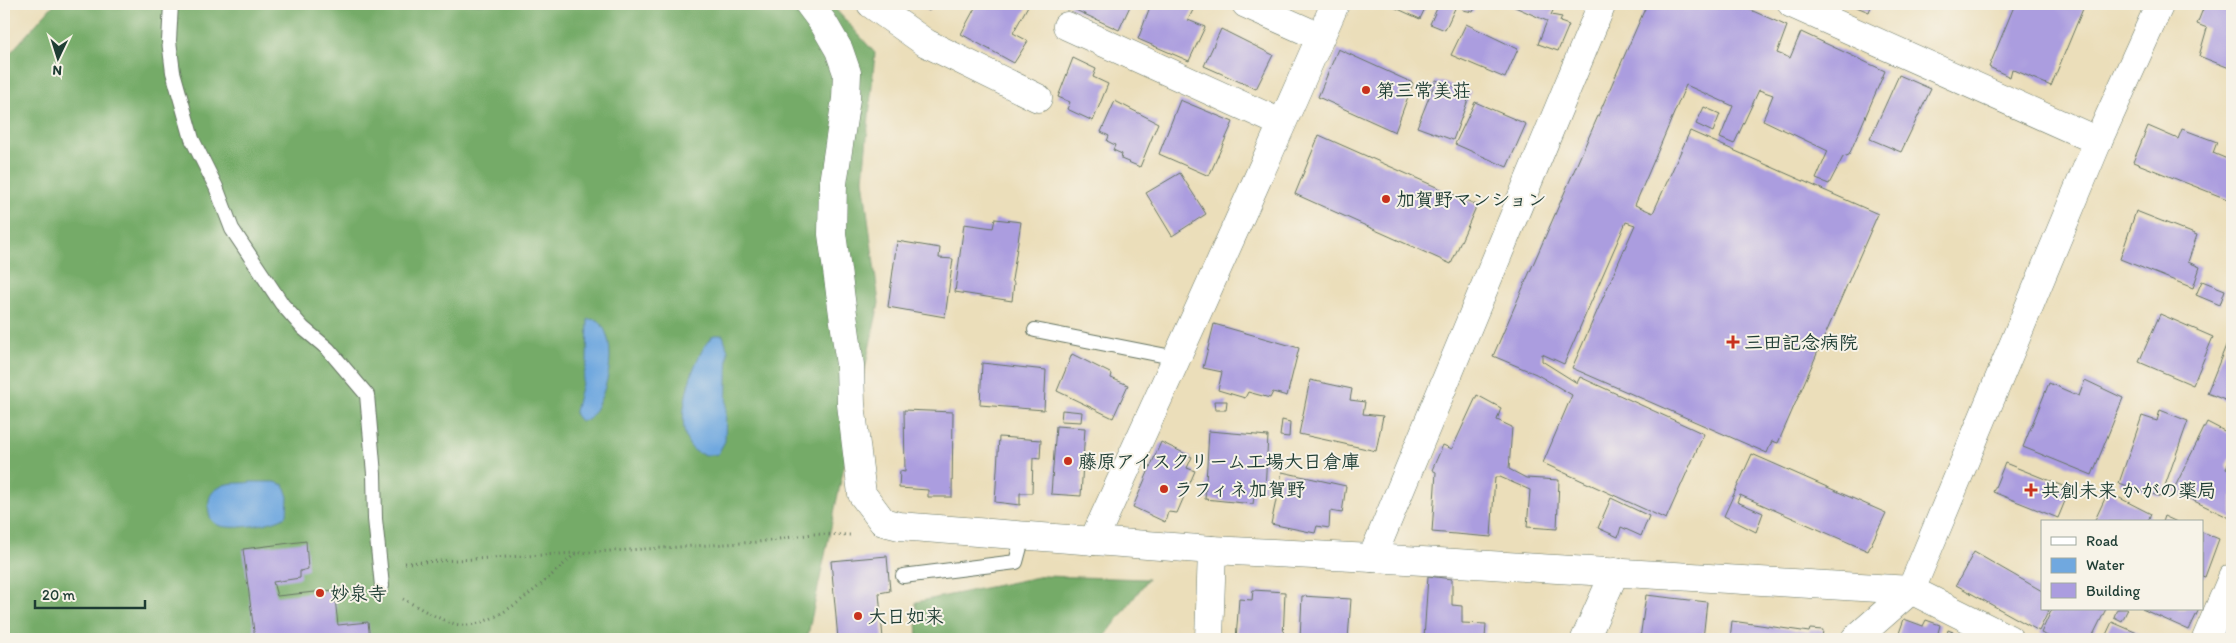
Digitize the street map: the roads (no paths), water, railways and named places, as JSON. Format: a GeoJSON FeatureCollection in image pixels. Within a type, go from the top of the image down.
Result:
{"type":"FeatureCollection","features":[{"type":"Feature","properties":{"kind":"street"},"geometry":{"type":"LineString","coordinates":[[809,4],[840,50],[847,73],[846,99],[833,183],[832,234],[850,365],[851,404],[862,494],[883,522],[899,526],[1212,550],[1911,590],[2008,639]]}},
{"type":"Feature","properties":{"kind":"street"},"geometry":{"type":"LineString","coordinates":[[871,4],[926,43],[1038,98]]}},
{"type":"Feature","properties":{"kind":"street"},"geometry":{"type":"LineString","coordinates":[[1246,4],[1320,38]]}},
{"type":"Feature","properties":{"kind":"street"},"geometry":{"type":"LineString","coordinates":[[1093,541],[1240,220],[1280,124],[1335,4]]}},
{"type":"Feature","properties":{"kind":"street"},"geometry":{"type":"LineString","coordinates":[[1372,558],[1602,4]]}},
{"type":"Feature","properties":{"kind":"street"},"geometry":{"type":"LineString","coordinates":[[1792,4],[2098,141]]}},
{"type":"Feature","properties":{"kind":"street"},"geometry":{"type":"LineString","coordinates":[[1855,639],[1911,590],[2098,141],[2160,4]]}},
{"type":"Feature","properties":{"kind":"street"},"geometry":{"type":"LineString","coordinates":[[1067,26],[1280,124]]}},
{"type":"Feature","properties":{"kind":"street"},"geometry":{"type":"LineString","coordinates":[[1209,639],[1212,550]]}},
{"type":"Feature","properties":{"kind":"street"},"geometry":{"type":"LineString","coordinates":[[1585,639],[1615,572]]}},
{"type":"Feature","properties":{"kind":"street"},"geometry":{"type":"LineString","coordinates":[[2206,639],[2232,578]]}},
{"type":"Feature","properties":{"kind":"lane"},"geometry":{"type":"LineString","coordinates":[[171,4],[169,41],[173,72],[192,138],[216,187],[232,230],[282,304],[303,328],[328,349],[367,395],[382,586]]}},
{"type":"Feature","properties":{"kind":"lane"},"geometry":{"type":"LineString","coordinates":[[1036,330],[1177,358]]}},
{"type":"Feature","properties":{"kind":"lane"},"geometry":{"type":"LineString","coordinates":[[903,576],[1016,562],[1023,536]]}},
{"type":"Feature","properties":{"kind":"water"},"geometry":{"type":"Polygon","coordinates":[[[588,319],[598,320],[605,330],[609,343],[609,371],[606,385],[595,410],[588,420],[580,421],[575,415],[575,411],[587,363],[588,319]]]}},
{"type":"Feature","properties":{"kind":"water"},"geometry":{"type":"Polygon","coordinates":[[[714,335],[723,335],[728,351],[725,441],[718,454],[700,453],[689,444],[684,427],[684,407],[688,385],[705,346],[714,335]]]}},
{"type":"Feature","properties":{"kind":"water"},"geometry":{"type":"Polygon","coordinates":[[[275,482],[284,485],[288,497],[287,515],[264,524],[243,527],[224,527],[212,521],[209,512],[209,501],[216,489],[224,485],[275,482]]]}},
{"type":"Feature","properties":{"kind":"place","name":"第三常美荘"},"geometry":{"type":"Point","coordinates":[1366,90]}},
{"type":"Feature","properties":{"kind":"place","name":"加賀野マンション"},"geometry":{"type":"Point","coordinates":[1386,199]}},
{"type":"Feature","properties":{"kind":"place","name":"三田記念病院"},"geometry":{"type":"Point","coordinates":[1733,342]}},
{"type":"Feature","properties":{"kind":"place","name":"藤原アイスクリーム工場大日倉庫"},"geometry":{"type":"Point","coordinates":[1068,461]}},
{"type":"Feature","properties":{"kind":"place","name":"ラフィネ加賀野"},"geometry":{"type":"Point","coordinates":[1164,489]}},
{"type":"Feature","properties":{"kind":"place","name":"共創未来 かがの薬局"},"geometry":{"type":"Point","coordinates":[2031,490]}},
{"type":"Feature","properties":{"kind":"place","name":"妙泉寺"},"geometry":{"type":"Point","coordinates":[320,593]}},
{"type":"Feature","properties":{"kind":"place","name":"大日如来"},"geometry":{"type":"Point","coordinates":[858,616]}}]}
